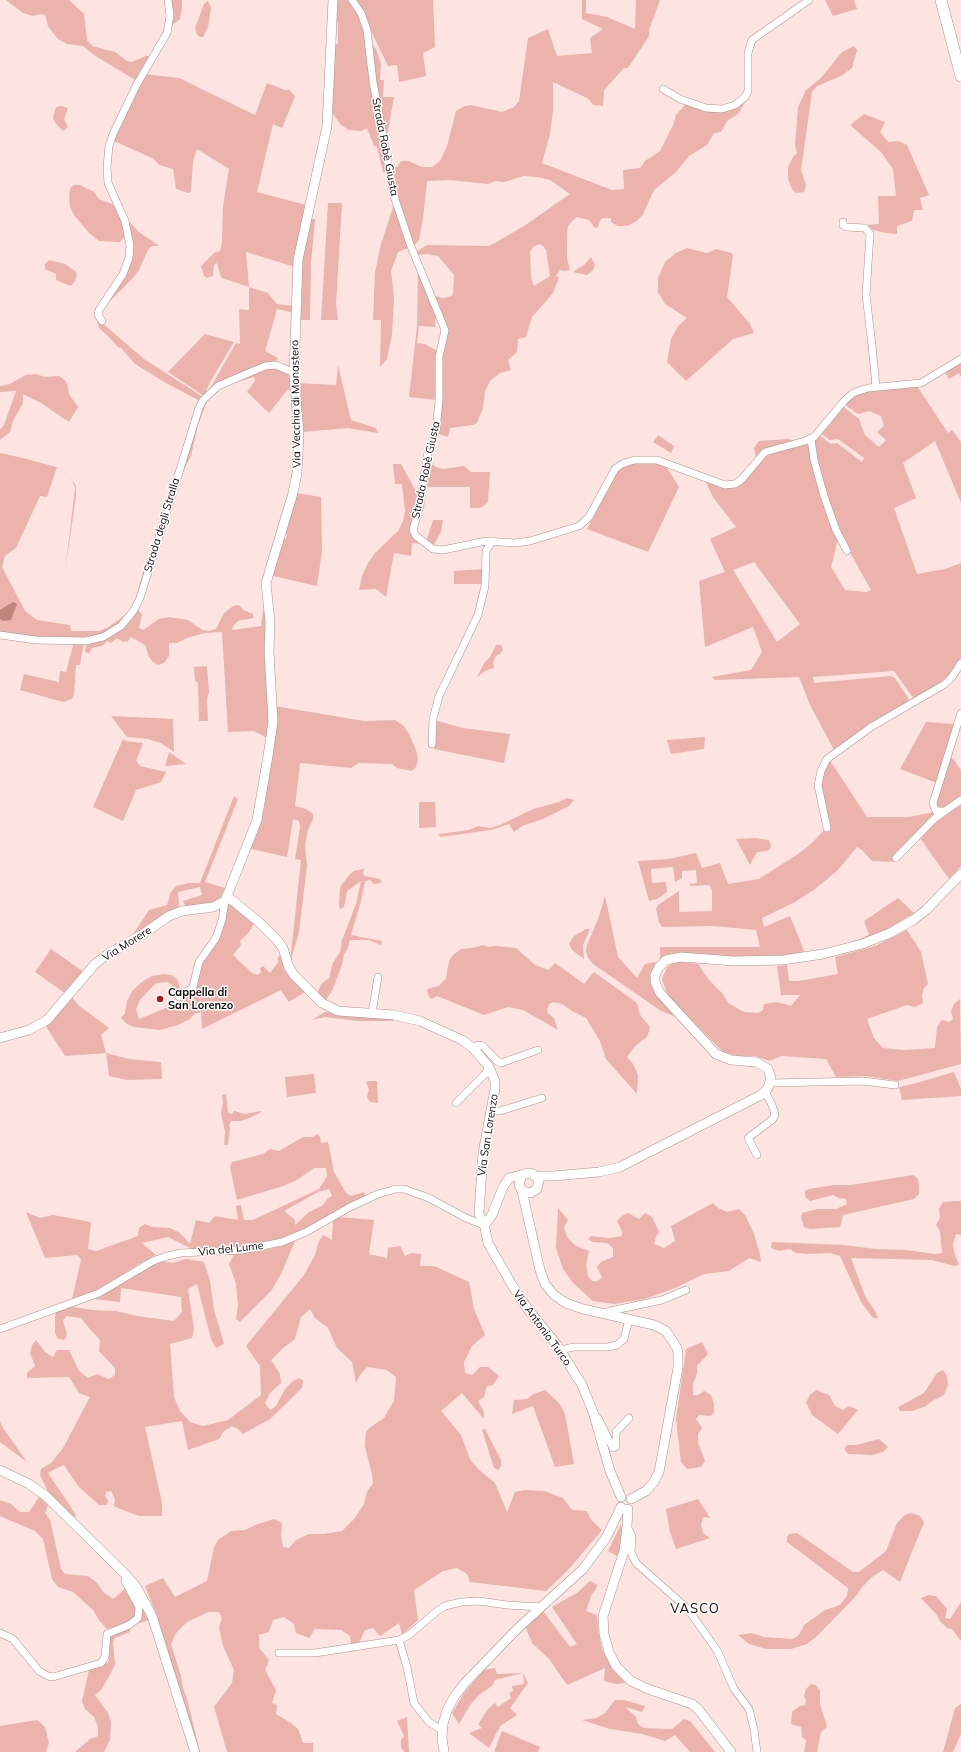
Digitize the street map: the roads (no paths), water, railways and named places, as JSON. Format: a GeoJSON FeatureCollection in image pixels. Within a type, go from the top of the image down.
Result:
{"type":"FeatureCollection","features":[{"type":"Feature","properties":{"kind":"main road","name":"Via Vecchia di Monastero"},"geometry":{"type":"LineString","coordinates":[[226,898],[258,817],[272,733],[273,717],[269,652],[270,620],[266,583],[297,477],[299,433],[294,373],[298,260],[326,126],[332,0]]}},
{"type":"Feature","properties":{"kind":"main road"},"geometry":{"type":"LineString","coordinates":[[941,0],[961,76]]}},
{"type":"Feature","properties":{"kind":"main road"},"geometry":{"type":"LineString","coordinates":[[500,1194],[508,1188],[521,1189],[528,1193],[536,1184],[553,1176],[599,1172],[620,1167],[765,1091],[771,1083],[770,1074],[763,1065],[756,1062],[723,1058],[711,1049],[658,989],[655,982],[655,976],[661,964],[666,960],[675,957],[734,961],[788,959],[830,953],[862,944],[890,933],[913,920],[926,910],[961,874]]}},
{"type":"Feature","properties":{"kind":"main road","name":"Via San Lorenzo"},"geometry":{"type":"LineString","coordinates":[[226,898],[274,935],[283,948],[288,965],[293,974],[322,1004],[338,1011],[394,1014],[420,1021],[473,1048],[489,1066],[495,1081],[495,1089],[485,1141],[480,1188],[479,1213],[484,1225]]}},
{"type":"Feature","properties":{"kind":"main road","name":"Via Morere"},"geometry":{"type":"LineString","coordinates":[[0,1038],[29,1030],[47,1020],[95,964],[108,954],[143,934],[169,916],[182,911],[213,907],[226,898]]}},
{"type":"Feature","properties":{"kind":"main road"},"geometry":{"type":"LineString","coordinates":[[484,1225],[492,1215],[503,1187],[510,1178],[530,1173],[536,1184]]}},
{"type":"Feature","properties":{"kind":"main road"},"geometry":{"type":"LineString","coordinates":[[522,1175],[519,1181],[540,1270],[549,1290],[566,1303],[604,1314],[654,1325],[666,1331],[676,1348],[678,1360],[659,1472],[654,1482],[646,1491],[631,1499]]}},
{"type":"Feature","properties":{"kind":"main road"},"geometry":{"type":"LineString","coordinates":[[528,1215],[529,1201],[536,1184]]}},
{"type":"Feature","properties":{"kind":"main road","name":"Via Antonio Turco"},"geometry":{"type":"LineString","coordinates":[[484,1225],[488,1243],[512,1285],[527,1308],[560,1350],[582,1385],[593,1412],[611,1473],[621,1497]]}},
{"type":"Feature","properties":{"kind":"main road"},"geometry":{"type":"LineString","coordinates":[[0,1470],[29,1484],[46,1496],[127,1576],[142,1596],[152,1616],[195,1752]]}},
{"type":"Feature","properties":{"kind":"main road"},"geometry":{"type":"LineString","coordinates":[[631,1499],[625,1496],[621,1497],[619,1504],[624,1508],[627,1526],[621,1560],[603,1616],[604,1634],[612,1658],[620,1671],[635,1683],[684,1701],[698,1709],[731,1752]]}},
{"type":"Feature","properties":{"kind":"main road"},"geometry":{"type":"LineString","coordinates":[[444,1752],[443,1731],[447,1710],[459,1690],[508,1638],[540,1607],[570,1582],[588,1563],[606,1538],[624,1508],[631,1506],[631,1499]]}},
{"type":"Feature","properties":{"kind":"street"},"geometry":{"type":"LineString","coordinates":[[102,321],[98,315],[99,310],[124,274],[129,258],[130,246],[125,221],[108,183],[107,167],[109,146],[113,134],[137,84],[167,35],[170,16],[168,0]]}},
{"type":"Feature","properties":{"kind":"street","name":"Strada Robè Giusta"},"geometry":{"type":"LineString","coordinates":[[352,0],[361,13],[367,30],[373,82],[394,196],[410,244],[445,330],[439,357],[439,401],[436,430],[427,456],[420,506],[413,532],[424,543],[436,550],[443,550],[486,541],[515,543],[530,541],[582,524],[589,517],[615,469],[627,462],[641,459],[657,460],[722,484],[732,485],[741,480],[765,452],[811,439]]}},
{"type":"Feature","properties":{"kind":"street"},"geometry":{"type":"LineString","coordinates":[[663,89],[676,98],[706,108],[722,108],[735,105],[745,96],[748,91],[748,53],[751,42],[758,35],[809,0]]}},
{"type":"Feature","properties":{"kind":"street"},"geometry":{"type":"LineString","coordinates":[[843,222],[843,225],[846,227],[865,228],[870,234],[866,295],[876,387]]}},
{"type":"Feature","properties":{"kind":"street"},"geometry":{"type":"LineString","coordinates":[[847,551],[836,530],[824,496],[815,465],[811,439],[849,396],[862,389],[922,383],[961,359]]}},
{"type":"Feature","properties":{"kind":"street","name":"Strada degli Stralla"},"geometry":{"type":"LineString","coordinates":[[0,635],[36,640],[86,641],[105,636],[121,626],[134,610],[142,591],[199,408],[203,400],[218,386],[265,366],[277,365],[294,373]]}},
{"type":"Feature","properties":{"kind":"street"},"geometry":{"type":"LineString","coordinates":[[432,744],[433,719],[439,696],[478,615],[485,586],[486,551],[492,541]]}},
{"type":"Feature","properties":{"kind":"street"},"geometry":{"type":"LineString","coordinates":[[827,828],[818,785],[821,771],[827,759],[871,727],[944,684],[952,677],[961,663]]}},
{"type":"Feature","properties":{"kind":"street"},"geometry":{"type":"LineString","coordinates":[[945,811],[936,811],[933,803],[961,713]]}},
{"type":"Feature","properties":{"kind":"street"},"geometry":{"type":"LineString","coordinates":[[896,858],[935,818],[961,800]]}},
{"type":"Feature","properties":{"kind":"street"},"geometry":{"type":"LineString","coordinates":[[179,997],[193,987],[196,980],[198,962],[216,938],[222,920],[226,898]]}},
{"type":"Feature","properties":{"kind":"street"},"geometry":{"type":"LineString","coordinates":[[372,1013],[378,977]]}},
{"type":"Feature","properties":{"kind":"street"},"geometry":{"type":"LineString","coordinates":[[473,1048],[478,1045],[483,1046],[497,1061],[501,1063],[538,1050]]}},
{"type":"Feature","properties":{"kind":"street"},"geometry":{"type":"LineString","coordinates":[[456,1103],[485,1074],[489,1066]]}},
{"type":"Feature","properties":{"kind":"street"},"geometry":{"type":"LineString","coordinates":[[771,1083],[863,1081],[895,1085]]}},
{"type":"Feature","properties":{"kind":"street"},"geometry":{"type":"LineString","coordinates":[[757,1155],[748,1138],[773,1119],[775,1114],[772,1104],[765,1091]]}},
{"type":"Feature","properties":{"kind":"street"},"geometry":{"type":"LineString","coordinates":[[491,1111],[500,1111],[542,1098]]}},
{"type":"Feature","properties":{"kind":"street","name":"Via del Lume"},"geometry":{"type":"LineString","coordinates":[[0,1329],[99,1292],[152,1261],[180,1253],[242,1250],[282,1242],[306,1232],[350,1207],[378,1194],[396,1189],[404,1189],[430,1198],[466,1218],[484,1225]]}},
{"type":"Feature","properties":{"kind":"street"},"geometry":{"type":"LineString","coordinates":[[604,1314],[610,1311],[662,1300],[686,1290]]}},
{"type":"Feature","properties":{"kind":"street"},"geometry":{"type":"LineString","coordinates":[[560,1350],[608,1347],[617,1345],[624,1339],[629,1319]]}},
{"type":"Feature","properties":{"kind":"street"},"geometry":{"type":"LineString","coordinates":[[593,1412],[596,1413],[613,1448],[616,1447],[616,1432],[629,1418]]}},
{"type":"Feature","properties":{"kind":"street"},"geometry":{"type":"LineString","coordinates":[[627,1526],[632,1536],[632,1552],[636,1563],[688,1609],[718,1652],[734,1689],[749,1709],[754,1729],[757,1752]]}},
{"type":"Feature","properties":{"kind":"street"},"geometry":{"type":"LineString","coordinates":[[0,1633],[13,1639],[39,1671],[48,1676],[53,1677],[101,1663],[106,1657],[107,1634],[130,1625],[138,1618],[139,1607],[125,1581],[127,1576]]}},
{"type":"Feature","properties":{"kind":"street"},"geometry":{"type":"LineString","coordinates":[[279,1653],[315,1653],[399,1640],[409,1636],[445,1606],[460,1602],[479,1601],[540,1607]]}},
{"type":"Feature","properties":{"kind":"street"},"geometry":{"type":"LineString","coordinates":[[399,1640],[407,1667],[414,1703],[429,1722],[443,1731]]}},
{"type":"Feature","properties":{"kind":"place","name":"Cappella di San Lorenzo"},"geometry":{"type":"Point","coordinates":[160,999]}},
{"type":"Feature","properties":{"kind":"district","name":"VASCO"},"geometry":{"type":"Point","coordinates":[695,1609]}}]}
